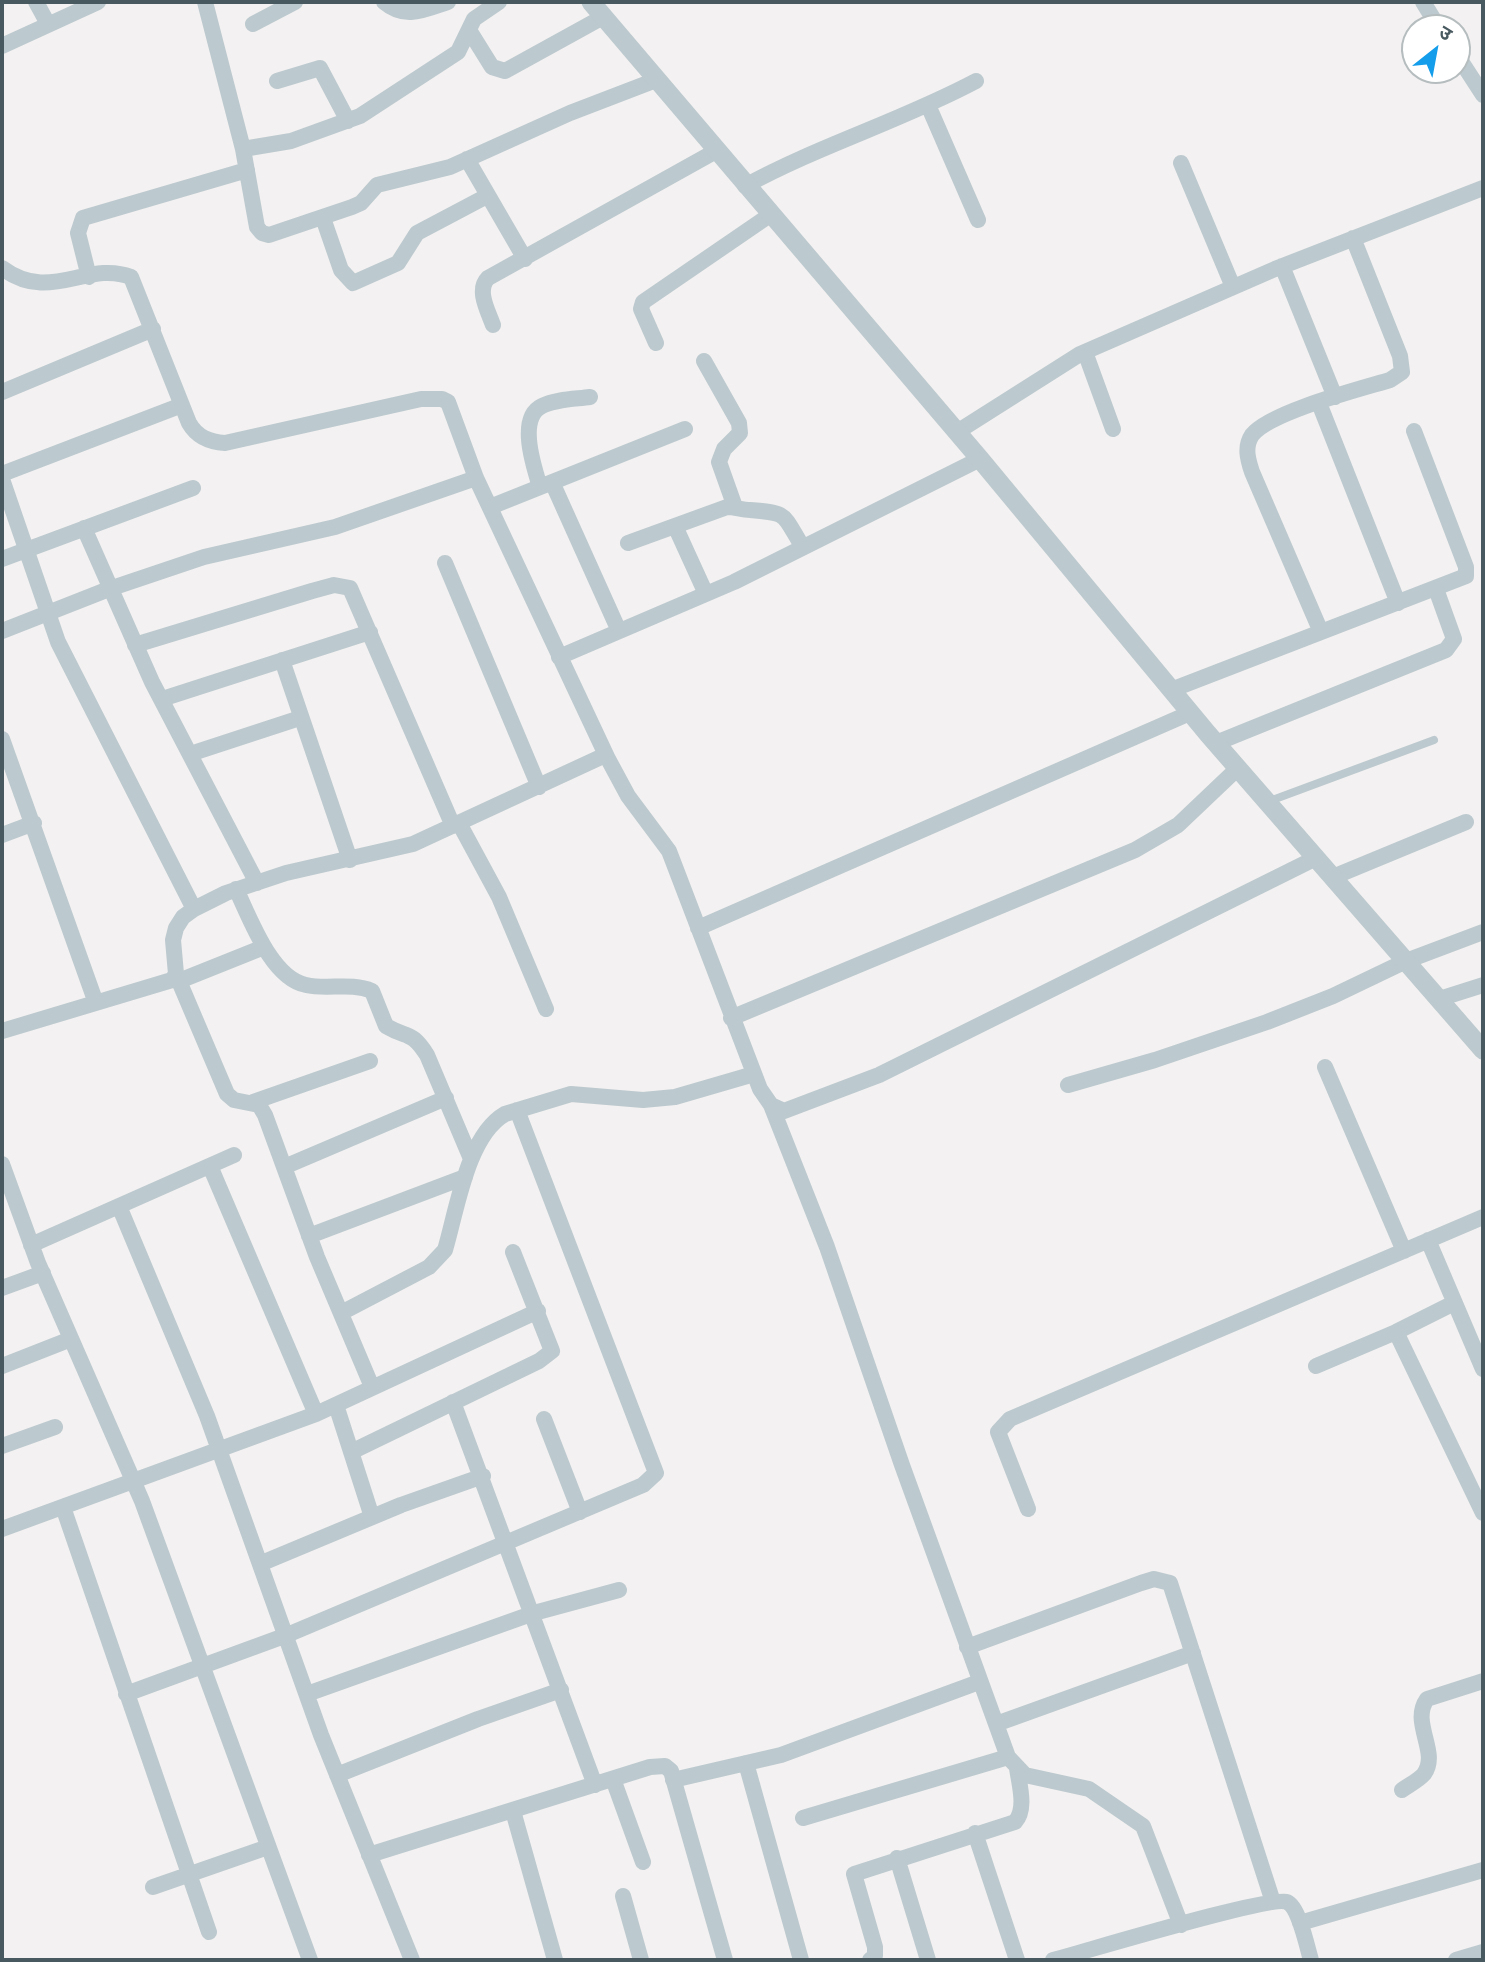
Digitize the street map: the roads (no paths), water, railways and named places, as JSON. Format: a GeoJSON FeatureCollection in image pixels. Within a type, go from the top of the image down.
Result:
{"type":"FeatureCollection","features":[{"type":"Feature","properties":{"kind":"street"},"geometry":{"type":"LineString","coordinates":[[36,2],[48,24]]}},
{"type":"Feature","properties":{"kind":"street"},"geometry":{"type":"LineString","coordinates":[[2,46],[98,2]]}},
{"type":"Feature","properties":{"kind":"street"},"geometry":{"type":"LineString","coordinates":[[205,2],[243,149],[257,226],[262,233],[279,234],[323,218],[361,203],[377,185],[387,180],[434,172],[656,80]]}},
{"type":"Feature","properties":{"kind":"street"},"geometry":{"type":"LineString","coordinates":[[253,24],[295,2]]}},
{"type":"Feature","properties":{"kind":"street"},"geometry":{"type":"LineString","coordinates":[[384,2],[399,12],[409,13],[448,2]]}},
{"type":"Feature","properties":{"kind":"street"},"geometry":{"type":"LineString","coordinates":[[243,149],[291,141],[360,116],[458,52],[469,30],[475,8],[499,2]]}},
{"type":"Feature","properties":{"kind":"street"},"geometry":{"type":"LineString","coordinates":[[469,30],[492,67],[505,71],[597,9],[980,459],[1190,713],[1483,1050]]}},
{"type":"Feature","properties":{"kind":"street"},"geometry":{"type":"LineString","coordinates":[[277,81],[320,68],[348,121]]}},
{"type":"Feature","properties":{"kind":"street"},"geometry":{"type":"LineString","coordinates":[[1471,77],[1483,95]]}},
{"type":"Feature","properties":{"kind":"street"},"geometry":{"type":"LineString","coordinates":[[745,186],[796,158],[928,105],[976,81]]}},
{"type":"Feature","properties":{"kind":"street"},"geometry":{"type":"LineString","coordinates":[[928,105],[978,220]]}},
{"type":"Feature","properties":{"kind":"street"},"geometry":{"type":"LineString","coordinates":[[493,325],[482,283],[716,151]]}},
{"type":"Feature","properties":{"kind":"street"},"geometry":{"type":"LineString","coordinates":[[467,159],[525,259]]}},
{"type":"Feature","properties":{"kind":"street"},"geometry":{"type":"LineString","coordinates":[[1181,163],[1233,287]]}},
{"type":"Feature","properties":{"kind":"street"},"geometry":{"type":"LineString","coordinates":[[89,277],[78,233],[83,218],[247,170]]}},
{"type":"Feature","properties":{"kind":"street"},"geometry":{"type":"LineString","coordinates":[[957,432],[1085,352],[1282,266],[1483,188]]}},
{"type":"Feature","properties":{"kind":"street"},"geometry":{"type":"LineString","coordinates":[[323,218],[341,270],[353,283],[392,267],[403,257],[417,233],[487,196]]}},
{"type":"Feature","properties":{"kind":"street"},"geometry":{"type":"LineString","coordinates":[[656,343],[641,309],[643,302],[770,215]]}},
{"type":"Feature","properties":{"kind":"street"},"geometry":{"type":"LineString","coordinates":[[1321,632],[1247,458],[1252,436],[1263,426],[1335,397],[1390,380],[1402,372],[1403,366],[1353,238]]}},
{"type":"Feature","properties":{"kind":"street"},"geometry":{"type":"LineString","coordinates":[[1282,266],[1335,397]]}},
{"type":"Feature","properties":{"kind":"street"},"geometry":{"type":"LineString","coordinates":[[2,268],[10,282],[36,284],[114,274],[131,277],[182,405],[199,435],[225,443],[421,399],[442,399],[448,402],[476,478],[607,757],[628,796],[668,851],[731,1018],[754,1074],[771,1105],[827,1247],[979,1682],[1012,1763],[1020,1816],[1015,1822],[854,1874],[875,1947],[875,1956],[870,1960]]}},
{"type":"Feature","properties":{"kind":"street"},"geometry":{"type":"LineString","coordinates":[[2,392],[153,329]]}},
{"type":"Feature","properties":{"kind":"street"},"geometry":{"type":"LineString","coordinates":[[1085,352],[1113,429]]}},
{"type":"Feature","properties":{"kind":"street"},"geometry":{"type":"LineString","coordinates":[[704,361],[739,423],[740,432],[724,449],[719,462],[735,507]]}},
{"type":"Feature","properties":{"kind":"street"},"geometry":{"type":"LineString","coordinates":[[590,397],[542,406],[532,415],[529,428],[546,484],[619,631]]}},
{"type":"Feature","properties":{"kind":"street"},"geometry":{"type":"LineString","coordinates":[[1319,403],[1398,603]]}},
{"type":"Feature","properties":{"kind":"street"},"geometry":{"type":"LineString","coordinates":[[182,405],[2,476],[48,614],[80,688],[194,909]]}},
{"type":"Feature","properties":{"kind":"street"},"geometry":{"type":"LineString","coordinates":[[489,507],[685,429]]}},
{"type":"Feature","properties":{"kind":"street"},"geometry":{"type":"LineString","coordinates":[[1171,690],[1466,576],[1466,567],[1414,431]]}},
{"type":"Feature","properties":{"kind":"street"},"geometry":{"type":"LineString","coordinates":[[559,657],[706,594],[980,459]]}},
{"type":"Feature","properties":{"kind":"street"},"geometry":{"type":"LineString","coordinates":[[2,631],[109,589],[204,557],[335,527],[476,478]]}},
{"type":"Feature","properties":{"kind":"street"},"geometry":{"type":"LineString","coordinates":[[2,559],[193,488]]}},
{"type":"Feature","properties":{"kind":"street"},"geometry":{"type":"LineString","coordinates":[[628,543],[735,507],[774,510],[788,523],[802,546]]}},
{"type":"Feature","properties":{"kind":"street"},"geometry":{"type":"LineString","coordinates":[[675,526],[706,594]]}},
{"type":"Feature","properties":{"kind":"street"},"geometry":{"type":"LineString","coordinates":[[84,528],[135,645],[257,883]]}},
{"type":"Feature","properties":{"kind":"street"},"geometry":{"type":"LineString","coordinates":[[444,563],[539,787]]}},
{"type":"Feature","properties":{"kind":"street"},"geometry":{"type":"LineString","coordinates":[[135,645],[334,585],[343,585],[354,592],[456,824],[499,897],[546,1009]]}},
{"type":"Feature","properties":{"kind":"street"},"geometry":{"type":"LineString","coordinates":[[1216,743],[1446,650],[1454,639],[1436,589]]}},
{"type":"Feature","properties":{"kind":"street"},"geometry":{"type":"LineString","coordinates":[[162,699],[370,632]]}},
{"type":"Feature","properties":{"kind":"street"},"geometry":{"type":"LineString","coordinates":[[282,660],[350,860]]}},
{"type":"Feature","properties":{"kind":"street"},"geometry":{"type":"LineString","coordinates":[[698,928],[1190,713]]}},
{"type":"Feature","properties":{"kind":"street"},"geometry":{"type":"LineString","coordinates":[[190,754],[300,718]]}},
{"type":"Feature","properties":{"kind":"street"},"geometry":{"type":"LineString","coordinates":[[2,743],[34,823],[96,1003]]}},
{"type":"Feature","properties":{"kind":"street"},"geometry":{"type":"LineString","coordinates":[[372,1387],[309,1236],[265,1115],[259,1105],[234,1100],[228,1094],[178,978],[173,940],[176,928],[183,917],[194,909],[236,890],[397,849],[601,757],[607,757]]}},
{"type":"Feature","properties":{"kind":"street"},"geometry":{"type":"LineString","coordinates":[[731,1018],[1135,850],[1178,825],[1238,768]]}},
{"type":"Feature","properties":{"kind":"street"},"geometry":{"type":"LineString","coordinates":[[1333,877],[1466,822]]}},
{"type":"Feature","properties":{"kind":"street"},"geometry":{"type":"LineString","coordinates":[[2,835],[34,823]]}},
{"type":"Feature","properties":{"kind":"street"},"geometry":{"type":"LineString","coordinates":[[771,1105],[784,1111],[793,1110],[879,1075],[1316,858]]}},
{"type":"Feature","properties":{"kind":"street"},"geometry":{"type":"LineString","coordinates":[[236,890],[264,947],[285,973],[304,985],[372,991],[381,1020],[418,1041],[446,1098],[471,1159]]}},
{"type":"Feature","properties":{"kind":"street"},"geometry":{"type":"LineString","coordinates":[[1068,1085],[1156,1060],[1267,1022],[1333,996],[1406,961],[1483,932]]}},
{"type":"Feature","properties":{"kind":"street"},"geometry":{"type":"LineString","coordinates":[[2,1031],[165,984],[264,947]]}},
{"type":"Feature","properties":{"kind":"street"},"geometry":{"type":"LineString","coordinates":[[1439,999],[1483,985]]}},
{"type":"Feature","properties":{"kind":"street"},"geometry":{"type":"LineString","coordinates":[[253,1102],[370,1060]]}},
{"type":"Feature","properties":{"kind":"street"},"geometry":{"type":"LineString","coordinates":[[1325,1067],[1404,1251]]}},
{"type":"Feature","properties":{"kind":"street"},"geometry":{"type":"LineString","coordinates":[[341,1313],[429,1267],[445,1250],[471,1159],[496,1119],[571,1094],[643,1100],[675,1097],[754,1074]]}},
{"type":"Feature","properties":{"kind":"street"},"geometry":{"type":"LineString","coordinates":[[284,1167],[446,1098]]}},
{"type":"Feature","properties":{"kind":"street"},"geometry":{"type":"LineString","coordinates":[[126,1694],[287,1635],[643,1485],[656,1473],[517,1110]]}},
{"type":"Feature","properties":{"kind":"street"},"geometry":{"type":"LineString","coordinates":[[32,1245],[234,1155]]}},
{"type":"Feature","properties":{"kind":"street"},"geometry":{"type":"LineString","coordinates":[[2,1164],[9,1207],[32,1245],[133,1482],[310,1960]]}},
{"type":"Feature","properties":{"kind":"street"},"geometry":{"type":"LineString","coordinates":[[210,1166],[316,1415]]}},
{"type":"Feature","properties":{"kind":"street"},"geometry":{"type":"LineString","coordinates":[[309,1236],[465,1177]]}},
{"type":"Feature","properties":{"kind":"street"},"geometry":{"type":"LineString","coordinates":[[119,1206],[219,1449],[337,1775],[412,1960]]}},
{"type":"Feature","properties":{"kind":"street"},"geometry":{"type":"LineString","coordinates":[[1028,1508],[1001,1443],[998,1432],[1002,1425],[1483,1217]]}},
{"type":"Feature","properties":{"kind":"street"},"geometry":{"type":"LineString","coordinates":[[1428,1240],[1483,1369]]}},
{"type":"Feature","properties":{"kind":"street"},"geometry":{"type":"LineString","coordinates":[[351,1452],[539,1361],[552,1351],[513,1252]]}},
{"type":"Feature","properties":{"kind":"street"},"geometry":{"type":"LineString","coordinates":[[2,1288],[43,1273]]}},
{"type":"Feature","properties":{"kind":"street"},"geometry":{"type":"LineString","coordinates":[[1316,1366],[1454,1303]]}},
{"type":"Feature","properties":{"kind":"street"},"geometry":{"type":"LineString","coordinates":[[2,1529],[316,1415],[538,1311]]}},
{"type":"Feature","properties":{"kind":"street"},"geometry":{"type":"LineString","coordinates":[[1395,1332],[1483,1513]]}},
{"type":"Feature","properties":{"kind":"street"},"geometry":{"type":"LineString","coordinates":[[2,1366],[71,1339]]}},
{"type":"Feature","properties":{"kind":"street"},"geometry":{"type":"LineString","coordinates":[[453,1402],[534,1613],[595,1785]]}},
{"type":"Feature","properties":{"kind":"street"},"geometry":{"type":"LineString","coordinates":[[336,1405],[372,1517]]}},
{"type":"Feature","properties":{"kind":"street"},"geometry":{"type":"LineString","coordinates":[[544,1419],[580,1512]]}},
{"type":"Feature","properties":{"kind":"street"},"geometry":{"type":"LineString","coordinates":[[2,1446],[55,1427]]}},
{"type":"Feature","properties":{"kind":"street"},"geometry":{"type":"LineString","coordinates":[[262,1563],[372,1517],[483,1476]]}},
{"type":"Feature","properties":{"kind":"street"},"geometry":{"type":"LineString","coordinates":[[63,1507],[209,1932]]}},
{"type":"Feature","properties":{"kind":"street"},"geometry":{"type":"LineString","coordinates":[[967,1647],[1142,1583],[1164,1579],[1173,1590],[1273,1902]]}},
{"type":"Feature","properties":{"kind":"street"},"geometry":{"type":"LineString","coordinates":[[307,1694],[534,1613],[619,1590]]}},
{"type":"Feature","properties":{"kind":"street"},"geometry":{"type":"LineString","coordinates":[[996,1724],[1193,1653]]}},
{"type":"Feature","properties":{"kind":"street"},"geometry":{"type":"LineString","coordinates":[[1402,1790],[1424,1774],[1426,1769],[1427,1752],[1420,1714],[1427,1699],[1483,1681]]}},
{"type":"Feature","properties":{"kind":"street"},"geometry":{"type":"LineString","coordinates":[[673,1780],[781,1755],[979,1682]]}},
{"type":"Feature","properties":{"kind":"street"},"geometry":{"type":"LineString","coordinates":[[337,1775],[478,1719],[561,1690]]}},
{"type":"Feature","properties":{"kind":"street"},"geometry":{"type":"LineString","coordinates":[[746,1763],[801,1960]]}},
{"type":"Feature","properties":{"kind":"street"},"geometry":{"type":"LineString","coordinates":[[803,1818],[1012,1763],[1034,1778],[1089,1789],[1143,1826],[1181,1925]]}},
{"type":"Feature","properties":{"kind":"street"},"geometry":{"type":"LineString","coordinates":[[369,1855],[658,1766],[671,1771],[725,1960]]}},
{"type":"Feature","properties":{"kind":"street"},"geometry":{"type":"LineString","coordinates":[[613,1779],[643,1862]]}},
{"type":"Feature","properties":{"kind":"street"},"geometry":{"type":"LineString","coordinates":[[513,1811],[555,1960]]}},
{"type":"Feature","properties":{"kind":"street"},"geometry":{"type":"LineString","coordinates":[[975,1833],[1017,1960]]}},
{"type":"Feature","properties":{"kind":"street"},"geometry":{"type":"LineString","coordinates":[[153,1887],[268,1847]]}},
{"type":"Feature","properties":{"kind":"street"},"geometry":{"type":"LineString","coordinates":[[897,1858],[928,1960]]}},
{"type":"Feature","properties":{"kind":"street"},"geometry":{"type":"LineString","coordinates":[[1300,1923],[1483,1870]]}},
{"type":"Feature","properties":{"kind":"street"},"geometry":{"type":"LineString","coordinates":[[622,1896],[641,1960]]}},
{"type":"Feature","properties":{"kind":"street"},"geometry":{"type":"LineString","coordinates":[[1053,1960],[1273,1902],[1288,1902],[1296,1911],[1311,1960]]}},
{"type":"Feature","properties":{"kind":"street"},"geometry":{"type":"LineString","coordinates":[[1456,1960],[1483,1952]]}},
{"type":"Feature","properties":{"kind":"lane"},"geometry":{"type":"LineString","coordinates":[[1267,802],[1434,740]]}}]}
